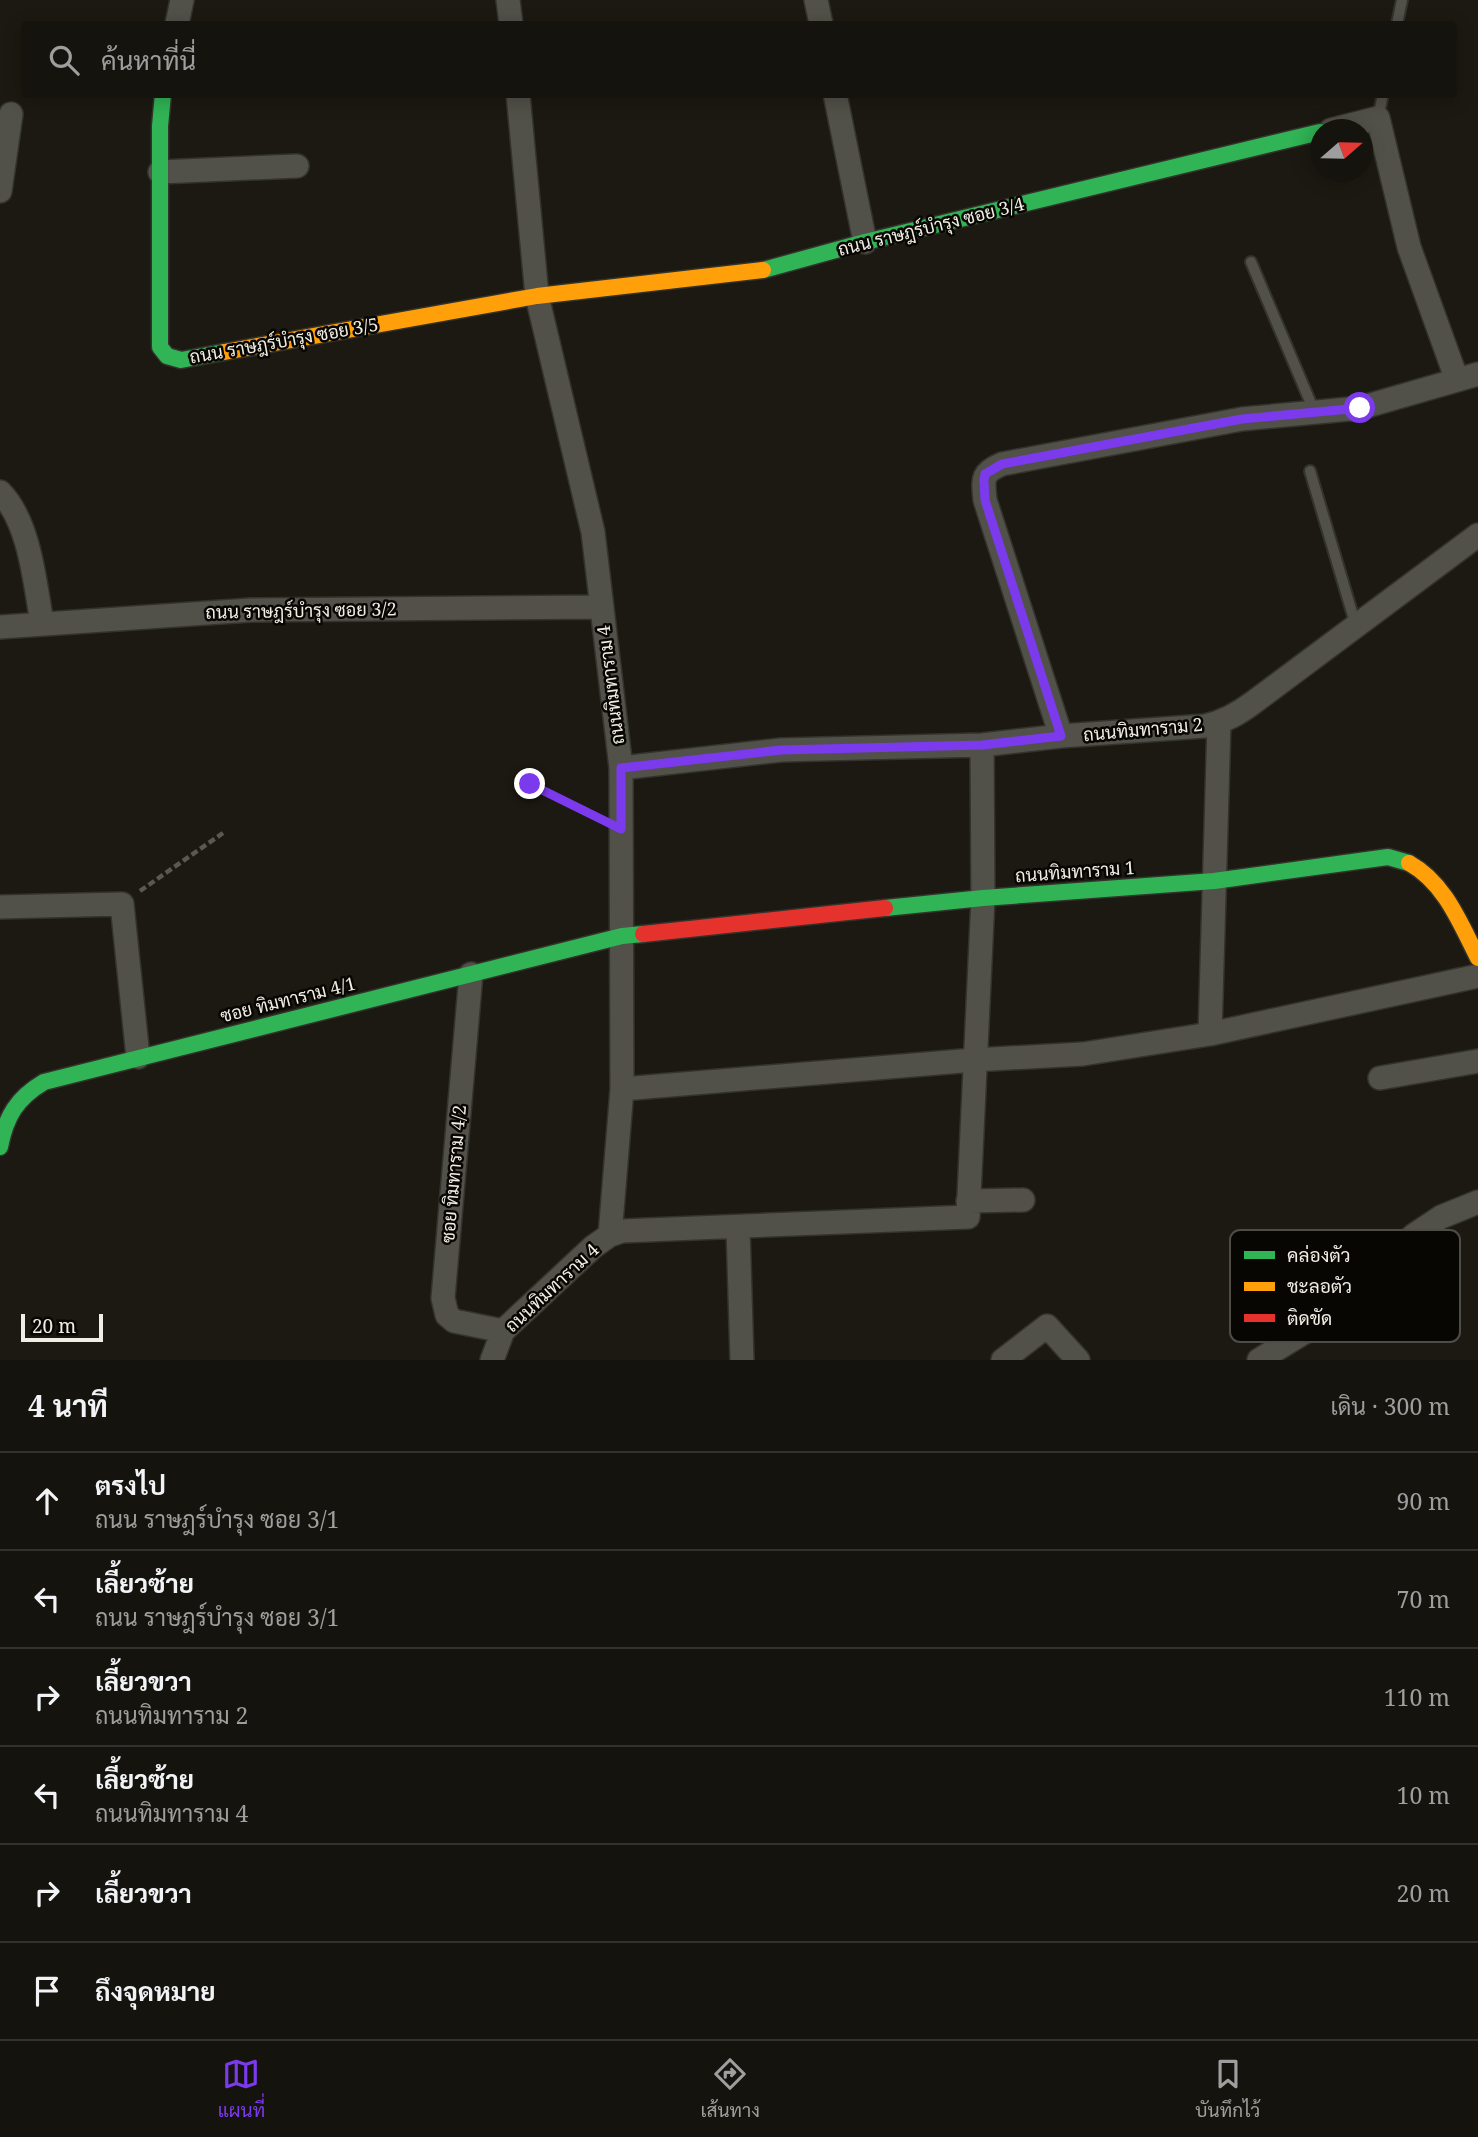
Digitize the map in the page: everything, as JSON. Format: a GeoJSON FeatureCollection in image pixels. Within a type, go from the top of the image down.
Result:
{"type":"FeatureCollection","features":[{"type":"Feature","properties":{"kind":"street"},"geometry":{"type":"LineString","coordinates":[[178,21],[182,0]]}},
{"type":"Feature","properties":{"kind":"street"},"geometry":{"type":"LineString","coordinates":[[508,0],[510,21]]}},
{"type":"Feature","properties":{"kind":"street"},"geometry":{"type":"LineString","coordinates":[[816,0],[820,21]]}},
{"type":"Feature","properties":{"kind":"street","name":"ถนน ราษฎร์บำรุง ซอย 3/5"},"geometry":{"type":"LineString","coordinates":[[163,98],[160,126],[159,333],[160,347],[167,356],[181,360],[537,296]]}},
{"type":"Feature","properties":{"kind":"street","name":"ถนนทิมทาราม 4"},"geometry":{"type":"LineString","coordinates":[[492,1360],[503,1331],[593,1247],[610,1235],[622,1089],[621,768],[593,532],[537,296],[518,98]]}},
{"type":"Feature","properties":{"kind":"street"},"geometry":{"type":"LineString","coordinates":[[836,98],[865,242]]}},
{"type":"Feature","properties":{"kind":"street"},"geometry":{"type":"LineString","coordinates":[[0,191],[11,114]]}},
{"type":"Feature","properties":{"kind":"street"},"geometry":{"type":"LineString","coordinates":[[1061,736],[985,500],[985,474],[1002,464],[1242,419],[1372,406],[1467,377],[1409,247],[1378,118],[1373,119]]}},
{"type":"Feature","properties":{"kind":"street","name":"ถนน ราษฎร์บำรุง ซอย 3/4"},"geometry":{"type":"LineString","coordinates":[[537,296],[770,269],[865,242],[1310,135]]}},
{"type":"Feature","properties":{"kind":"street"},"geometry":{"type":"LineString","coordinates":[[160,172],[297,166]]}},
{"type":"Feature","properties":{"kind":"street"},"geometry":{"type":"LineString","coordinates":[[0,492],[8,500],[21,528],[34,574],[42,624]]}},
{"type":"Feature","properties":{"kind":"street","name":"ถนนทิมทาราม 2"},"geometry":{"type":"LineString","coordinates":[[621,768],[781,750],[982,745],[1219,723],[1246,708],[1478,535]]}},
{"type":"Feature","properties":{"kind":"street","name":"ถนน ราษฎร์บำรุง ซอย 3/2"},"geometry":{"type":"LineString","coordinates":[[0,627],[251,610],[602,607]]}},
{"type":"Feature","properties":{"kind":"street"},"geometry":{"type":"LineString","coordinates":[[1210,1034],[1219,723]]}},
{"type":"Feature","properties":{"kind":"street"},"geometry":{"type":"LineString","coordinates":[[610,1235],[635,1230],[968,1217],[983,898],[982,745]]}},
{"type":"Feature","properties":{"kind":"street","name":"ถนนทิมทาราม 1"},"geometry":{"type":"LineString","coordinates":[[622,936],[983,898],[1214,881],[1388,857],[1399,858],[1421,869],[1432,880],[1452,907],[1478,958]]}},
{"type":"Feature","properties":{"kind":"street"},"geometry":{"type":"LineString","coordinates":[[0,907],[122,904],[138,1057]]}},
{"type":"Feature","properties":{"kind":"street","name":"ซอย ทิมทาราม 4/1"},"geometry":{"type":"LineString","coordinates":[[0,1147],[12,1107],[44,1082],[622,936]]}},
{"type":"Feature","properties":{"kind":"street","name":"ซอย ทิมทาราม 4/2"},"geometry":{"type":"LineString","coordinates":[[471,974],[443,1298],[447,1315],[454,1321],[503,1331]]}},
{"type":"Feature","properties":{"kind":"street"},"geometry":{"type":"LineString","coordinates":[[622,1089],[974,1060],[1083,1054],[1210,1034],[1478,976]]}},
{"type":"Feature","properties":{"kind":"street"},"geometry":{"type":"LineString","coordinates":[[1380,1078],[1478,1061]]}},
{"type":"Feature","properties":{"kind":"street"},"geometry":{"type":"LineString","coordinates":[[968,1201],[1023,1200]]}},
{"type":"Feature","properties":{"kind":"street"},"geometry":{"type":"LineString","coordinates":[[1422,1230],[1441,1217],[1478,1202]]}},
{"type":"Feature","properties":{"kind":"street"},"geometry":{"type":"LineString","coordinates":[[738,1228],[742,1360]]}},
{"type":"Feature","properties":{"kind":"street"},"geometry":{"type":"LineString","coordinates":[[1003,1360],[1046,1326],[1078,1360]]}},
{"type":"Feature","properties":{"kind":"street"},"geometry":{"type":"LineString","coordinates":[[1259,1360],[1288,1342]]}},
{"type":"Feature","properties":{"kind":"lane"},"geometry":{"type":"LineString","coordinates":[[1398,21],[1402,0]]}},
{"type":"Feature","properties":{"kind":"lane"},"geometry":{"type":"LineString","coordinates":[[1378,118],[1382,98]]}},
{"type":"Feature","properties":{"kind":"lane"},"geometry":{"type":"LineString","coordinates":[[1251,262],[1315,413]]}},
{"type":"Feature","properties":{"kind":"lane"},"geometry":{"type":"LineString","coordinates":[[1310,471],[1356,626]]}},
{"type":"Feature","properties":{"kind":"path"},"geometry":{"type":"LineString","coordinates":[[530,784],[621,829]]}},
{"type":"Feature","properties":{"kind":"path"},"geometry":{"type":"LineString","coordinates":[[122,904],[223,833]]}},
{"type":"Feature","properties":{"kind":"traffic: fast"},"geometry":{"type":"LineString","coordinates":[[163,98],[160,126],[160,347],[167,356],[181,360],[224,352]]}},
{"type":"Feature","properties":{"kind":"traffic: fast"},"geometry":{"type":"LineString","coordinates":[[763,270],[865,242],[1310,134]]}},
{"type":"Feature","properties":{"kind":"traffic: fast"},"geometry":{"type":"LineString","coordinates":[[885,908],[1214,881],[1388,857],[1409,863]]}},
{"type":"Feature","properties":{"kind":"traffic: fast"},"geometry":{"type":"LineString","coordinates":[[0,1147],[14,1109],[44,1082],[622,936],[643,934]]}},
{"type":"Feature","properties":{"kind":"traffic: slow"},"geometry":{"type":"LineString","coordinates":[[224,352],[537,296],[763,270]]}},
{"type":"Feature","properties":{"kind":"traffic: slow"},"geometry":{"type":"LineString","coordinates":[[1409,863],[1422,871],[1442,893],[1478,958]]}},
{"type":"Feature","properties":{"kind":"traffic: jam"},"geometry":{"type":"LineString","coordinates":[[643,934],[885,908]]}},
{"type":"Feature","properties":{"kind":"route"},"geometry":{"type":"LineString","coordinates":[[530,784],[621,829],[621,768],[781,750],[982,745],[1061,736],[985,500],[985,474],[1002,464],[1242,419],[1360,408]]}}]}
